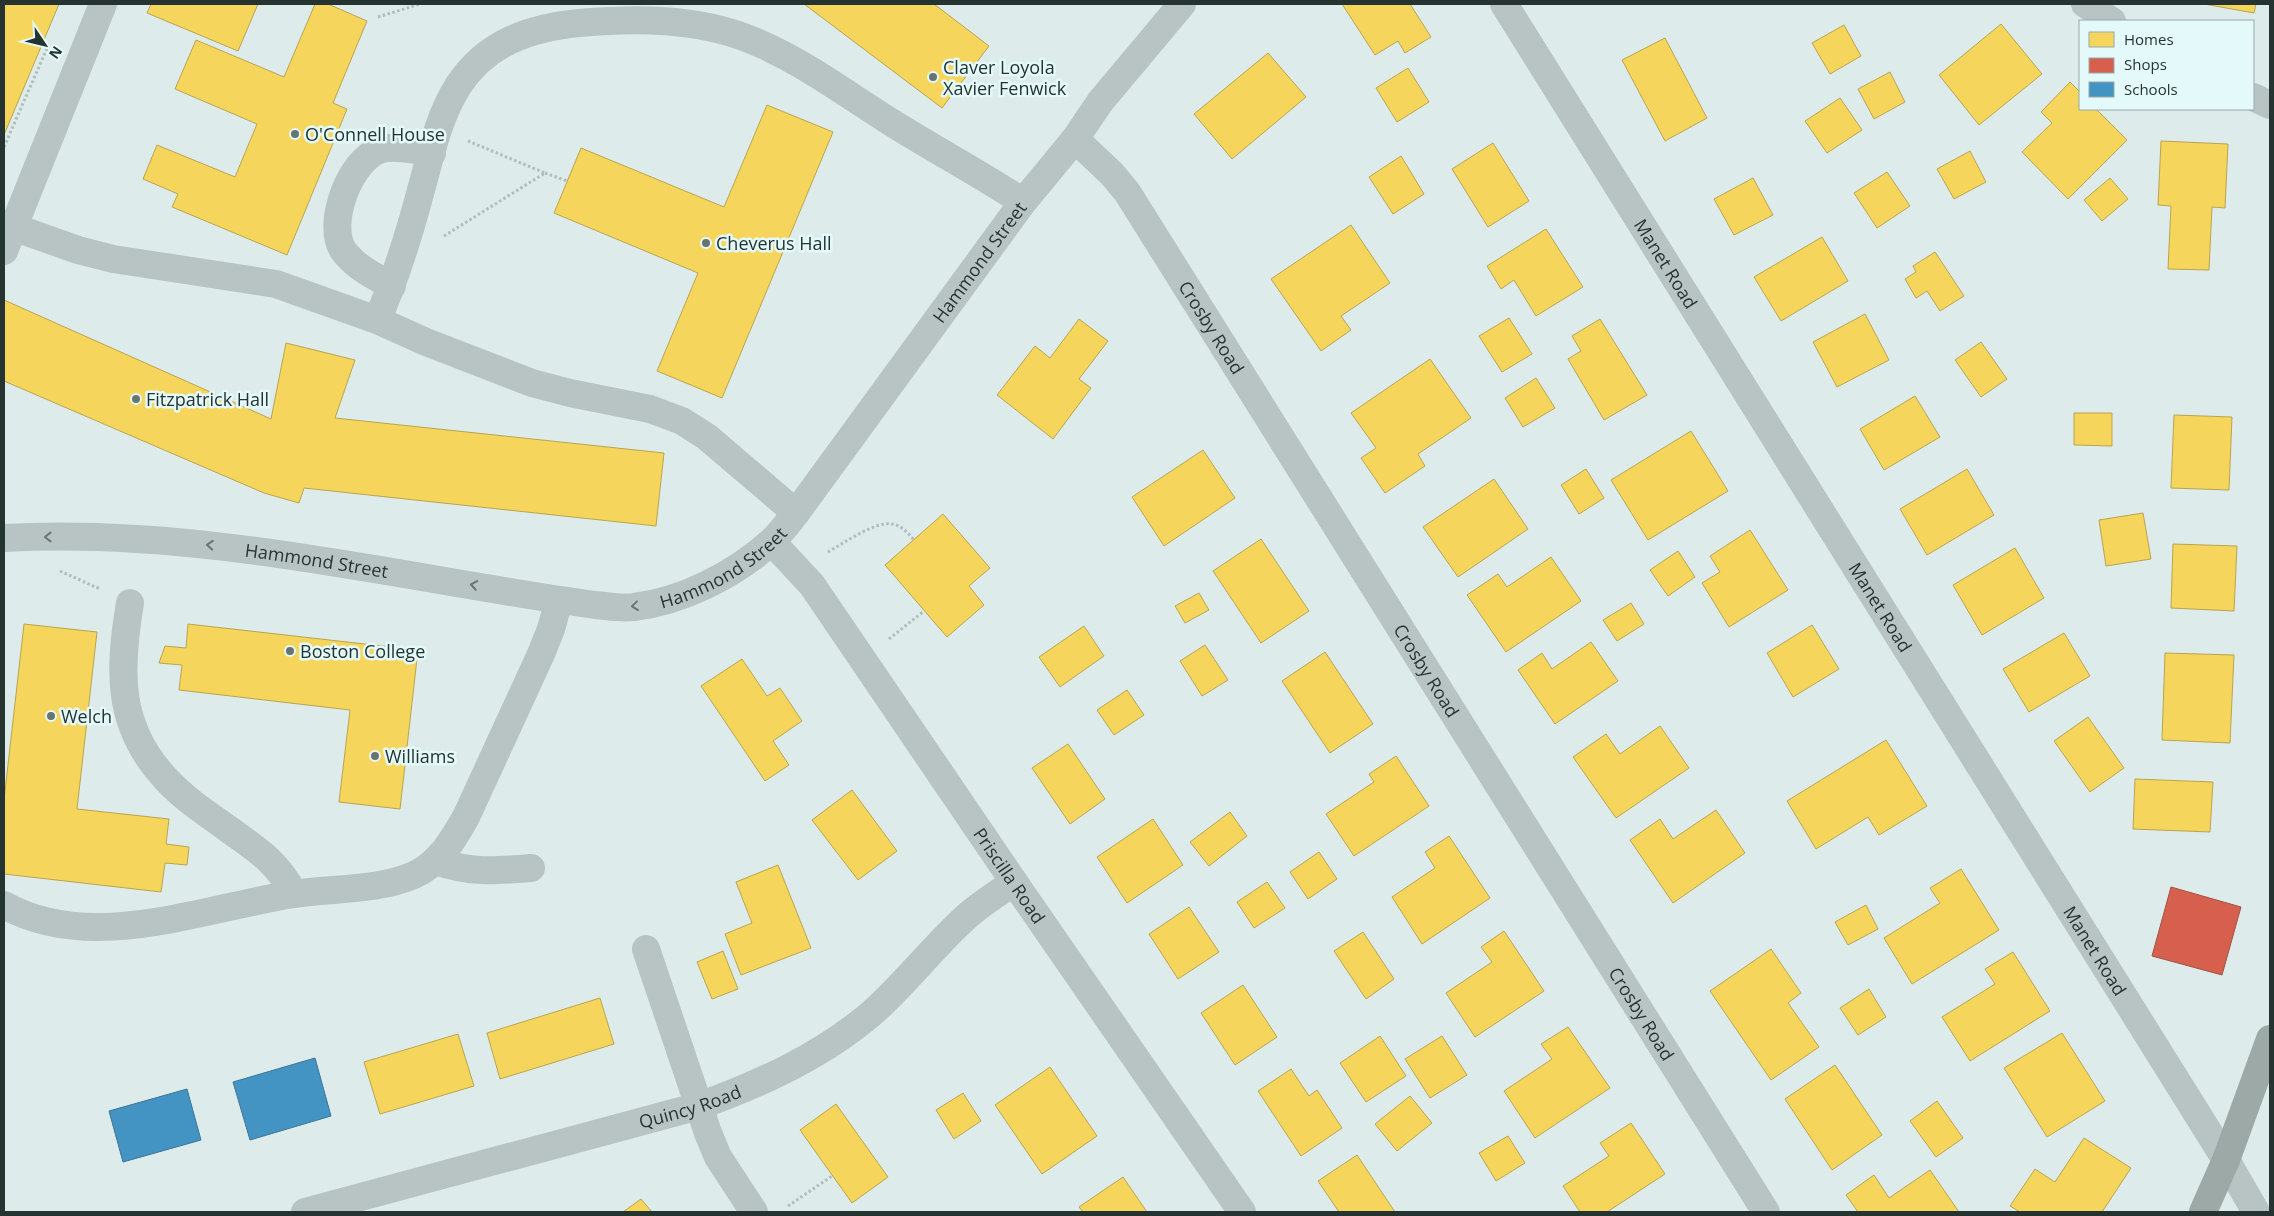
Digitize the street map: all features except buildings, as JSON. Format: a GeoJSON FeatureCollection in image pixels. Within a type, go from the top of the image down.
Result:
{"type":"FeatureCollection","features":[{"type":"Feature","properties":{"kind":"main road"},"geometry":{"type":"LineString","coordinates":[[2203,1212],[2226,1160],[2270,1039]]}},
{"type":"Feature","properties":{"kind":"street"},"geometry":{"type":"LineString","coordinates":[[103,4],[8,239],[78,250],[113,259],[276,284],[377,320],[426,342],[532,383],[570,393],[650,409],[682,421],[707,437],[796,513]]}},
{"type":"Feature","properties":{"kind":"street","name":"Hammond Street"},"geometry":{"type":"LineString","coordinates":[[4,538],[138,539],[219,546],[346,563],[559,600],[632,608],[669,600],[705,585],[742,565],[772,542],[796,513],[1023,202],[1075,139],[1100,102],[1182,4]]}},
{"type":"Feature","properties":{"kind":"street","name":"Manet Road"},"geometry":{"type":"LineString","coordinates":[[1504,4],[2226,1160],[2256,1212]]}},
{"type":"Feature","properties":{"kind":"street"},"geometry":{"type":"LineString","coordinates":[[2085,4],[2110,20]]}},
{"type":"Feature","properties":{"kind":"street"},"geometry":{"type":"LineString","coordinates":[[377,320],[392,286],[442,116],[458,86],[477,62],[504,42],[536,31],[569,24],[607,20],[657,20],[707,26],[749,39],[824,78],[894,124],[991,180],[1023,202]]}},
{"type":"Feature","properties":{"kind":"street"},"geometry":{"type":"LineString","coordinates":[[2254,97],[2270,105]]}},
{"type":"Feature","properties":{"kind":"street","name":"Crosby Road"},"geometry":{"type":"LineString","coordinates":[[1075,139],[1112,174],[1127,192],[1766,1212]]}},
{"type":"Feature","properties":{"kind":"street"},"geometry":{"type":"LineString","coordinates":[[392,286],[363,270],[342,249],[338,234],[339,206],[350,180],[379,150],[398,148],[432,153]]}},
{"type":"Feature","properties":{"kind":"street","name":"Priscilla Road"},"geometry":{"type":"LineString","coordinates":[[772,542],[812,585],[1242,1212]]}},
{"type":"Feature","properties":{"kind":"street"},"geometry":{"type":"LineString","coordinates":[[4,905],[34,919],[64,924],[112,928],[159,921],[294,894],[389,883],[415,875],[436,861],[452,842],[466,817],[542,654],[559,600]]}},
{"type":"Feature","properties":{"kind":"street"},"geometry":{"type":"LineString","coordinates":[[130,603],[123,649],[123,692],[134,730],[164,778],[189,800],[267,856],[284,875],[294,894]]}},
{"type":"Feature","properties":{"kind":"street"},"geometry":{"type":"LineString","coordinates":[[436,861],[457,868],[486,872],[531,868]]}},
{"type":"Feature","properties":{"kind":"street","name":"Quincy Road"},"geometry":{"type":"LineString","coordinates":[[305,1212],[699,1106],[743,1090],[787,1069],[833,1042],[871,1014],[903,984],[964,918],[1014,882]]}},
{"type":"Feature","properties":{"kind":"street"},"geometry":{"type":"LineString","coordinates":[[646,949],[718,1157],[754,1212]]}},
{"type":"Feature","properties":{"kind":"path"},"geometry":{"type":"LineString","coordinates":[[378,17],[420,4]]}},
{"type":"Feature","properties":{"kind":"path"},"geometry":{"type":"LineString","coordinates":[[4,147],[50,40]]}},
{"type":"Feature","properties":{"kind":"path"},"geometry":{"type":"LineString","coordinates":[[464,140],[567,181]]}},
{"type":"Feature","properties":{"kind":"path"},"geometry":{"type":"LineString","coordinates":[[440,238],[546,173]]}},
{"type":"Feature","properties":{"kind":"path"},"geometry":{"type":"LineString","coordinates":[[828,552],[882,524],[893,524],[904,530],[914,540]]}},
{"type":"Feature","properties":{"kind":"path"},"geometry":{"type":"LineString","coordinates":[[53,568],[130,603]]}},
{"type":"Feature","properties":{"kind":"path"},"geometry":{"type":"LineString","coordinates":[[889,639],[924,611]]}},
{"type":"Feature","properties":{"kind":"path"},"geometry":{"type":"LineString","coordinates":[[788,1206],[832,1176]]}},
{"type":"Feature","properties":{"kind":"place","name":"Claver Loyola Xavier Fenwick"},"geometry":{"type":"Point","coordinates":[933,77]}},
{"type":"Feature","properties":{"kind":"place","name":"O'Connell House"},"geometry":{"type":"Point","coordinates":[295,134]}},
{"type":"Feature","properties":{"kind":"place","name":"Cheverus Hall"},"geometry":{"type":"Point","coordinates":[706,243]}},
{"type":"Feature","properties":{"kind":"place","name":"Fitzpatrick Hall"},"geometry":{"type":"Point","coordinates":[136,399]}},
{"type":"Feature","properties":{"kind":"place","name":"Boston College"},"geometry":{"type":"Point","coordinates":[290,651]}},
{"type":"Feature","properties":{"kind":"place","name":"Welch"},"geometry":{"type":"Point","coordinates":[51,716]}},
{"type":"Feature","properties":{"kind":"place","name":"Williams"},"geometry":{"type":"Point","coordinates":[375,756]}}]}
